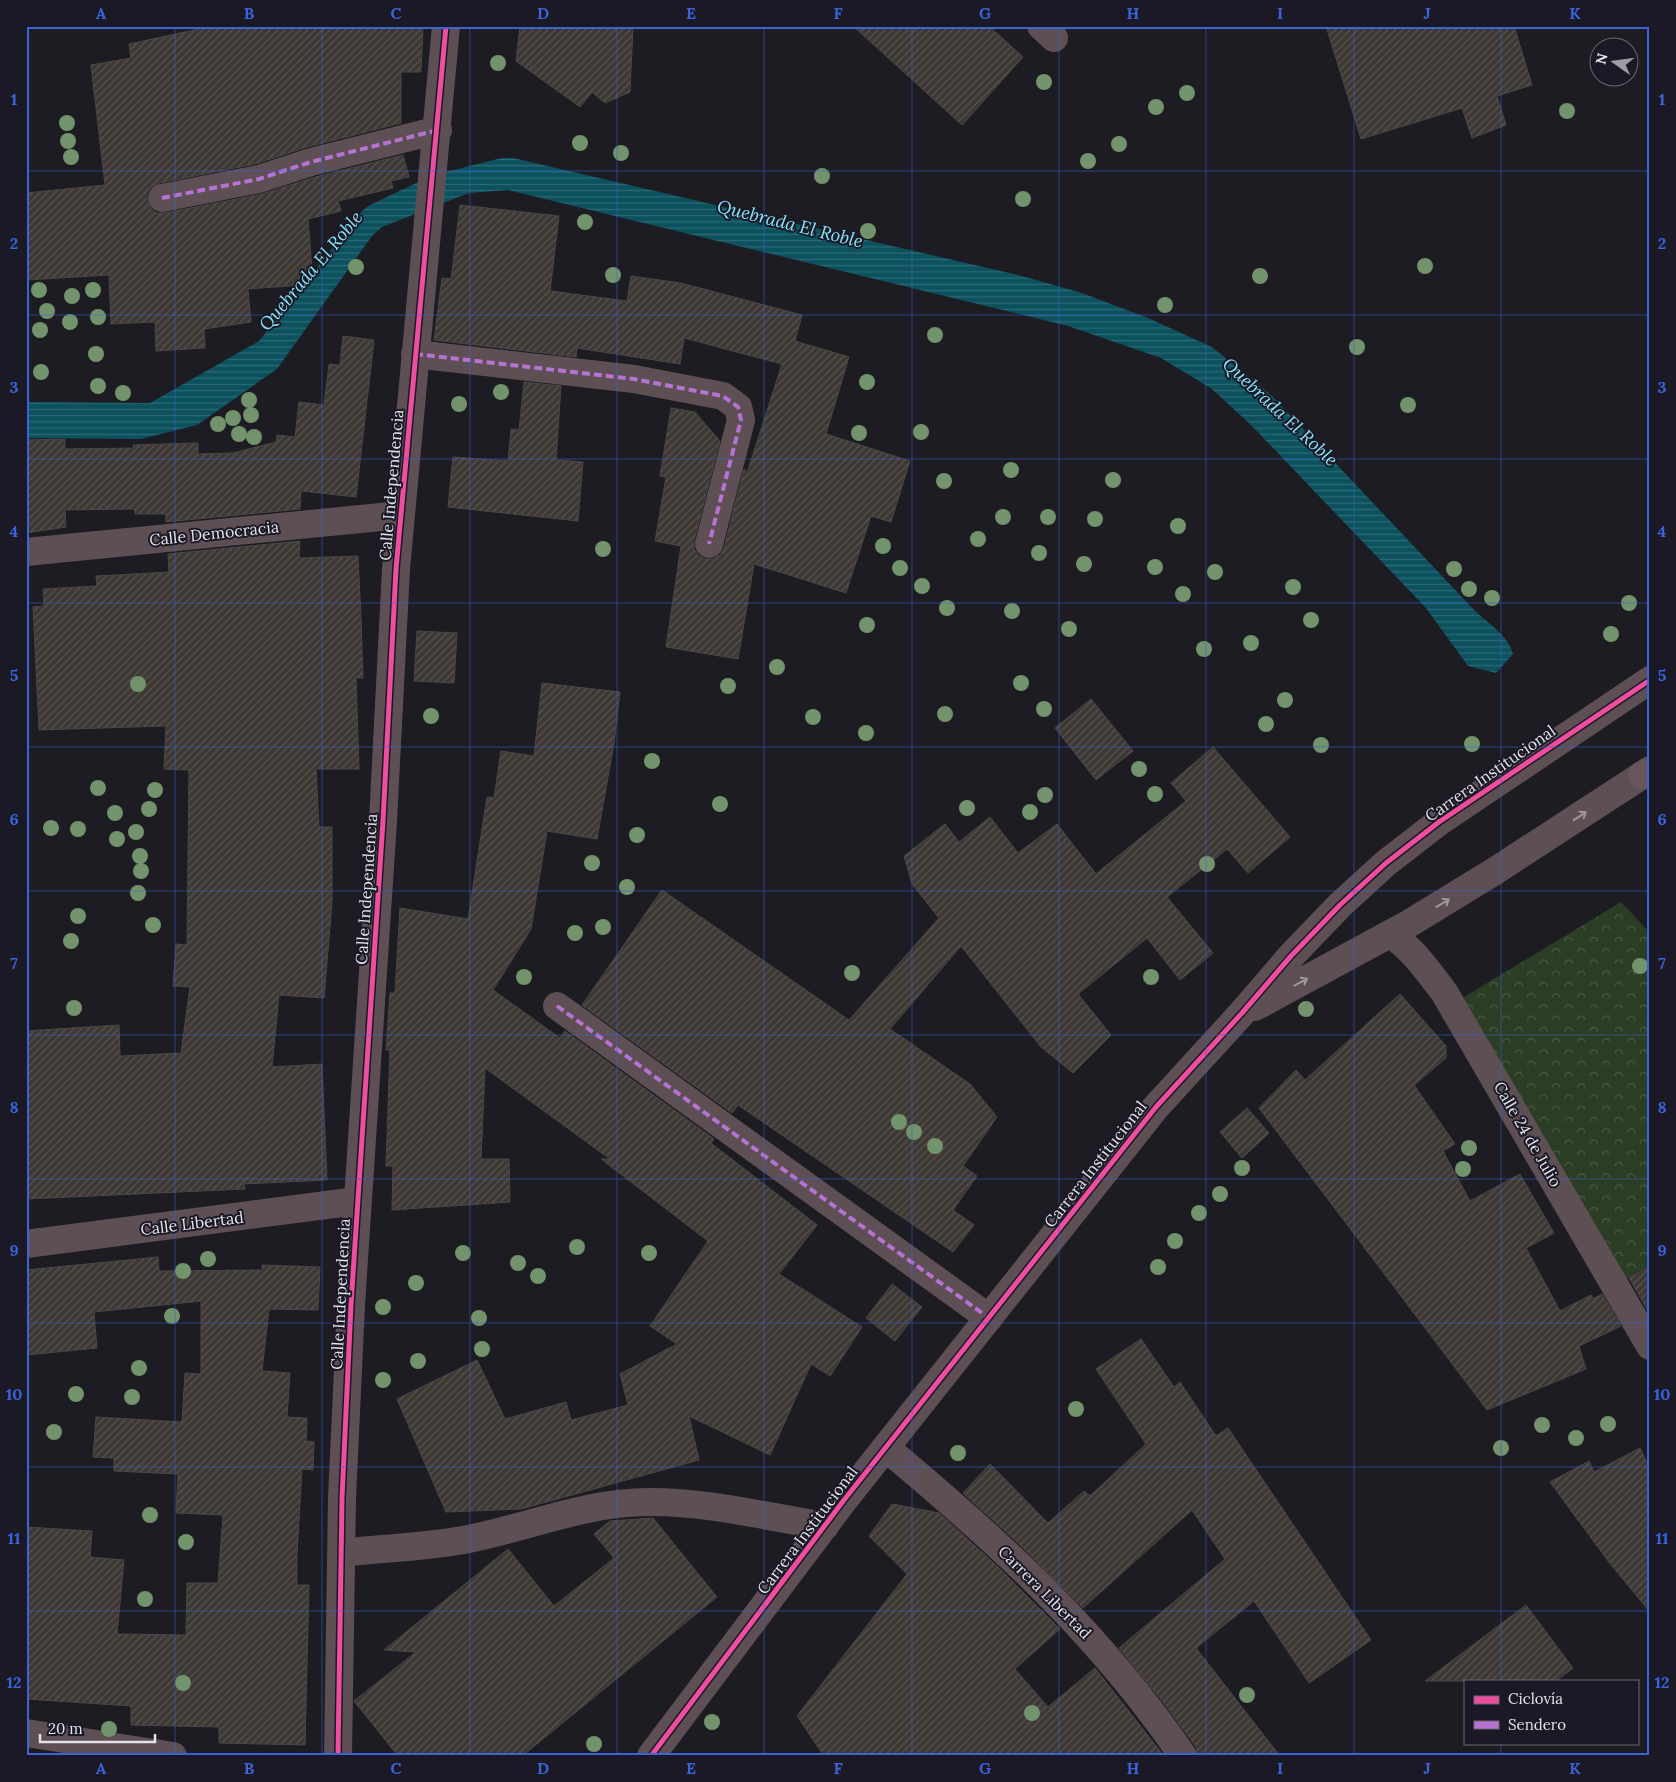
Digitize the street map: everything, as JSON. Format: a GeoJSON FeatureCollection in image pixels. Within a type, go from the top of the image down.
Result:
{"type":"FeatureCollection","features":[{"type":"Feature","properties":{"kind":"street","name":"Calle Independencia"},"geometry":{"type":"LineString","coordinates":[[338,1756],[341,1553],[350,1314],[401,515],[438,130],[446,26]]}},
{"type":"Feature","properties":{"kind":"street"},"geometry":{"type":"LineString","coordinates":[[162,198],[259,179],[311,162],[438,130]]}},
{"type":"Feature","properties":{"kind":"street"},"geometry":{"type":"LineString","coordinates":[[415,354],[634,380],[723,396],[738,407],[741,420],[709,544]]}},
{"type":"Feature","properties":{"kind":"street","name":"Calle Democracia"},"geometry":{"type":"LineString","coordinates":[[26,552],[401,515]]}},
{"type":"Feature","properties":{"kind":"street","name":"Carrera Institucional"},"geometry":{"type":"LineString","coordinates":[[651,1756],[825,1526],[1156,1107],[1297,950],[1340,905],[1386,863],[1439,822],[1650,680]]}},
{"type":"Feature","properties":{"kind":"street","name":"Carrera Institucional"},"geometry":{"type":"LineString","coordinates":[[1242,1013],[1390,934],[1495,871],[1647,773]]}},
{"type":"Feature","properties":{"kind":"street","name":"Calle 24 de Julio"},"geometry":{"type":"LineString","coordinates":[[1390,934],[1404,944],[1422,962],[1444,992],[1650,1346]]}},
{"type":"Feature","properties":{"kind":"street"},"geometry":{"type":"LineString","coordinates":[[557,1006],[989,1318]]}},
{"type":"Feature","properties":{"kind":"street","name":"Calle Libertad"},"geometry":{"type":"LineString","coordinates":[[26,1244],[357,1202]]}},
{"type":"Feature","properties":{"kind":"street","name":"Carrera Libertad"},"geometry":{"type":"LineString","coordinates":[[886,1448],[1001,1547],[1071,1616],[1120,1673],[1183,1756]]}},
{"type":"Feature","properties":{"kind":"street"},"geometry":{"type":"LineString","coordinates":[[341,1553],[471,1538],[577,1511],[625,1503],[680,1503],[825,1526]]}},
{"type":"Feature","properties":{"kind":"street"},"geometry":{"type":"LineString","coordinates":[[26,1733],[173,1756]]}},
{"type":"Feature","properties":{"kind":"green space"},"geometry":{"type":"Polygon","coordinates":[[[1621,902],[1650,933],[1650,1265],[1616,1285],[1451,1005],[1621,902]]]}},
{"type":"Feature","properties":{"kind":"water","name":"Quebrada El Roble"},"geometry":{"type":"Polygon","coordinates":[[[502,158],[513,158],[1022,276],[1082,293],[1148,318],[1212,347],[1272,396],[1475,611],[1503,636],[1511,647],[1513,654],[1496,673],[1468,666],[1426,608],[1251,425],[1212,389],[1161,358],[1068,326],[508,190],[469,193],[382,227],[372,236],[277,369],[197,425],[141,439],[26,438],[26,402],[150,403],[259,341],[360,213],[368,206],[433,175],[502,158]]]}},
{"type":"Feature","properties":{"kind":"building"},"geometry":{"type":"Polygon","coordinates":[[[213,26],[423,26],[421,72],[401,72],[401,123],[307,147],[255,164],[159,183],[151,187],[147,193],[147,201],[151,209],[157,213],[165,213],[262,194],[315,177],[403,155],[409,177],[391,181],[393,188],[338,201],[341,211],[308,219],[312,269],[302,285],[248,289],[251,322],[204,329],[205,348],[156,351],[155,322],[111,324],[109,275],[26,280],[26,193],[105,185],[91,65],[131,58],[129,44],[213,26]]]}},
{"type":"Feature","properties":{"kind":"building"},"geometry":{"type":"Polygon","coordinates":[[[520,26],[633,26],[630,92],[605,103],[592,92],[580,107],[516,61],[520,26]]]}},
{"type":"Feature","properties":{"kind":"building"},"geometry":{"type":"Polygon","coordinates":[[[853,26],[989,26],[1023,57],[962,125],[853,26]]]}},
{"type":"Feature","properties":{"kind":"building"},"geometry":{"type":"Polygon","coordinates":[[[1326,26],[1514,26],[1532,85],[1497,96],[1506,125],[1472,138],[1462,108],[1361,139],[1326,26]]]}},
{"type":"Feature","properties":{"kind":"building"},"geometry":{"type":"Polygon","coordinates":[[[460,205],[559,216],[550,291],[627,301],[631,276],[681,283],[802,315],[795,341],[849,357],[826,434],[910,461],[891,522],[871,516],[846,593],[754,564],[738,659],[666,647],[681,546],[655,541],[666,477],[660,476],[671,408],[695,412],[720,441],[694,541],[694,549],[698,555],[705,559],[713,559],[720,555],[724,548],[744,469],[747,473],[782,364],[684,338],[680,364],[577,348],[576,357],[434,340],[442,278],[451,279],[460,205]]]}},
{"type":"Feature","properties":{"kind":"building"},"geometry":{"type":"Polygon","coordinates":[[[343,336],[374,340],[356,497],[301,491],[300,509],[166,522],[166,514],[135,514],[134,509],[65,510],[66,527],[26,533],[26,440],[65,439],[65,449],[134,448],[133,445],[198,443],[198,454],[233,453],[276,442],[277,435],[295,437],[299,402],[324,405],[329,364],[340,365],[343,336]]]}},
{"type":"Feature","properties":{"kind":"building"},"geometry":{"type":"Polygon","coordinates":[[[524,382],[561,386],[556,460],[583,462],[578,521],[448,507],[453,457],[508,461],[511,429],[519,430],[524,382]]]}},
{"type":"Feature","properties":{"kind":"building"},"geometry":{"type":"Polygon","coordinates":[[[300,541],[299,558],[358,556],[361,618],[363,678],[356,678],[359,769],[316,769],[319,827],[332,827],[332,903],[324,998],[279,995],[272,1067],[322,1064],[327,1180],[244,1184],[245,1189],[26,1199],[26,1031],[119,1025],[120,1056],[181,1053],[190,987],[173,986],[176,944],[187,945],[189,770],[164,769],[166,726],[39,730],[33,607],[44,606],[43,589],[97,586],[96,576],[169,572],[168,554],[300,541]]]}},
{"type":"Feature","properties":{"kind":"building"},"geometry":{"type":"Polygon","coordinates":[[[417,631],[457,633],[454,683],[414,681],[417,631]]]}},
{"type":"Feature","properties":{"kind":"building"},"geometry":{"type":"Polygon","coordinates":[[[542,683],[620,692],[614,743],[597,839],[547,831],[531,929],[493,990],[560,1038],[565,1031],[714,1139],[711,1143],[817,1225],[779,1274],[862,1327],[830,1376],[811,1364],[770,1455],[689,1416],[699,1460],[521,1509],[446,1512],[397,1399],[477,1360],[505,1419],[566,1402],[571,1420],[628,1405],[620,1374],[677,1344],[650,1326],[708,1241],[601,1159],[610,1159],[485,1068],[481,1159],[509,1159],[510,1202],[392,1210],[393,1166],[386,1166],[390,1050],[386,1050],[390,993],[395,993],[400,908],[468,919],[487,797],[494,798],[501,751],[534,756],[542,683]]]}},
{"type":"Feature","properties":{"kind":"building"},"geometry":{"type":"Polygon","coordinates":[[[1091,699],[1133,751],[1096,780],[1055,728],[1091,699]]]}},
{"type":"Feature","properties":{"kind":"building"},"geometry":{"type":"Polygon","coordinates":[[[1213,747],[1290,837],[1248,873],[1227,849],[1167,897],[1213,953],[1180,980],[1147,938],[1078,994],[1111,1035],[1073,1073],[1041,1047],[961,946],[890,1029],[970,1084],[997,1117],[963,1166],[977,1176],[953,1210],[974,1225],[953,1252],[738,1105],[732,1113],[582,1005],[662,890],[849,1020],[939,918],[912,884],[904,856],[945,824],[959,842],[990,817],[1018,853],[1057,824],[1096,874],[1186,801],[1171,783],[1213,747]]]}},
{"type":"Feature","properties":{"kind":"building"},"geometry":{"type":"Polygon","coordinates":[[[1400,994],[1446,1046],[1446,1058],[1414,1085],[1455,1144],[1443,1151],[1470,1201],[1520,1174],[1554,1233],[1526,1248],[1560,1311],[1591,1295],[1593,1299],[1602,1294],[1621,1326],[1579,1346],[1586,1369],[1487,1410],[1259,1108],[1296,1070],[1305,1080],[1400,994]]]}},
{"type":"Feature","properties":{"kind":"building"},"geometry":{"type":"Polygon","coordinates":[[[1247,1108],[1269,1133],[1242,1158],[1220,1132],[1247,1108]]]}},
{"type":"Feature","properties":{"kind":"building"},"geometry":{"type":"Polygon","coordinates":[[[158,1257],[159,1271],[262,1270],[262,1265],[320,1267],[318,1310],[269,1309],[262,1371],[290,1373],[287,1417],[307,1418],[306,1441],[314,1442],[313,1470],[302,1469],[297,1554],[297,1585],[309,1585],[305,1745],[219,1743],[219,1727],[131,1725],[131,1706],[26,1699],[26,1527],[92,1531],[90,1557],[124,1560],[117,1634],[186,1635],[187,1583],[218,1583],[223,1515],[176,1513],[178,1474],[114,1471],[114,1458],[93,1457],[96,1417],[182,1422],[185,1373],[201,1374],[201,1301],[94,1312],[97,1348],[26,1355],[26,1270],[158,1257]]]}},
{"type":"Feature","properties":{"kind":"building"},"geometry":{"type":"Polygon","coordinates":[[[1650,1266],[1650,1312],[1649,1313],[1629,1278],[1650,1266]]]}},
{"type":"Feature","properties":{"kind":"building"},"geometry":{"type":"Polygon","coordinates":[[[892,1284],[922,1307],[895,1341],[866,1318],[892,1284]]]}},
{"type":"Feature","properties":{"kind":"building"},"geometry":{"type":"Polygon","coordinates":[[[1141,1339],[1174,1387],[1180,1382],[1216,1436],[1228,1428],[1371,1640],[1309,1683],[1254,1601],[1196,1648],[1280,1756],[1198,1756],[1196,1747],[1163,1702],[1119,1648],[1225,1559],[1192,1510],[1083,1608],[1018,1543],[963,1493],[990,1464],[1048,1523],[1084,1491],[1090,1496],[1146,1444],[1096,1369],[1141,1339]]]}},
{"type":"Feature","properties":{"kind":"building"},"geometry":{"type":"Polygon","coordinates":[[[1640,1448],[1650,1469],[1650,1612],[1608,1561],[1550,1482],[1589,1461],[1594,1472],[1640,1448]]]}},
{"type":"Feature","properties":{"kind":"building"},"geometry":{"type":"Polygon","coordinates":[[[892,1504],[939,1513],[997,1566],[1060,1629],[1015,1669],[1048,1707],[1095,1668],[1164,1756],[824,1756],[797,1716],[907,1574],[869,1536],[892,1504]]]}},
{"type":"Feature","properties":{"kind":"building"},"geometry":{"type":"Polygon","coordinates":[[[653,1518],[717,1597],[522,1756],[398,1756],[354,1701],[416,1652],[384,1650],[508,1549],[554,1606],[614,1558],[594,1534],[610,1521],[653,1518]]]}},
{"type":"Feature","properties":{"kind":"building"},"geometry":{"type":"Polygon","coordinates":[[[1526,1605],[1573,1668],[1557,1680],[1425,1681],[1526,1605]]]}},
{"type":"Feature","properties":{"kind":"marked path"},"geometry":{"type":"LineString","coordinates":[[162,198],[259,179],[311,162],[438,130]]}},
{"type":"Feature","properties":{"kind":"marked path"},"geometry":{"type":"LineString","coordinates":[[415,354],[634,379],[723,396],[738,407],[741,420],[709,544]]}},
{"type":"Feature","properties":{"kind":"marked path"},"geometry":{"type":"LineString","coordinates":[[557,1006],[989,1318]]}},
{"type":"Feature","properties":{"kind":"cycle path"},"geometry":{"type":"LineString","coordinates":[[338,1756],[342,1498],[351,1305],[383,821],[396,569],[446,26]]}},
{"type":"Feature","properties":{"kind":"cycle path"},"geometry":{"type":"LineString","coordinates":[[651,1756],[844,1500],[1156,1107],[1291,956],[1340,905],[1386,863],[1439,822],[1650,680]]}}]}
